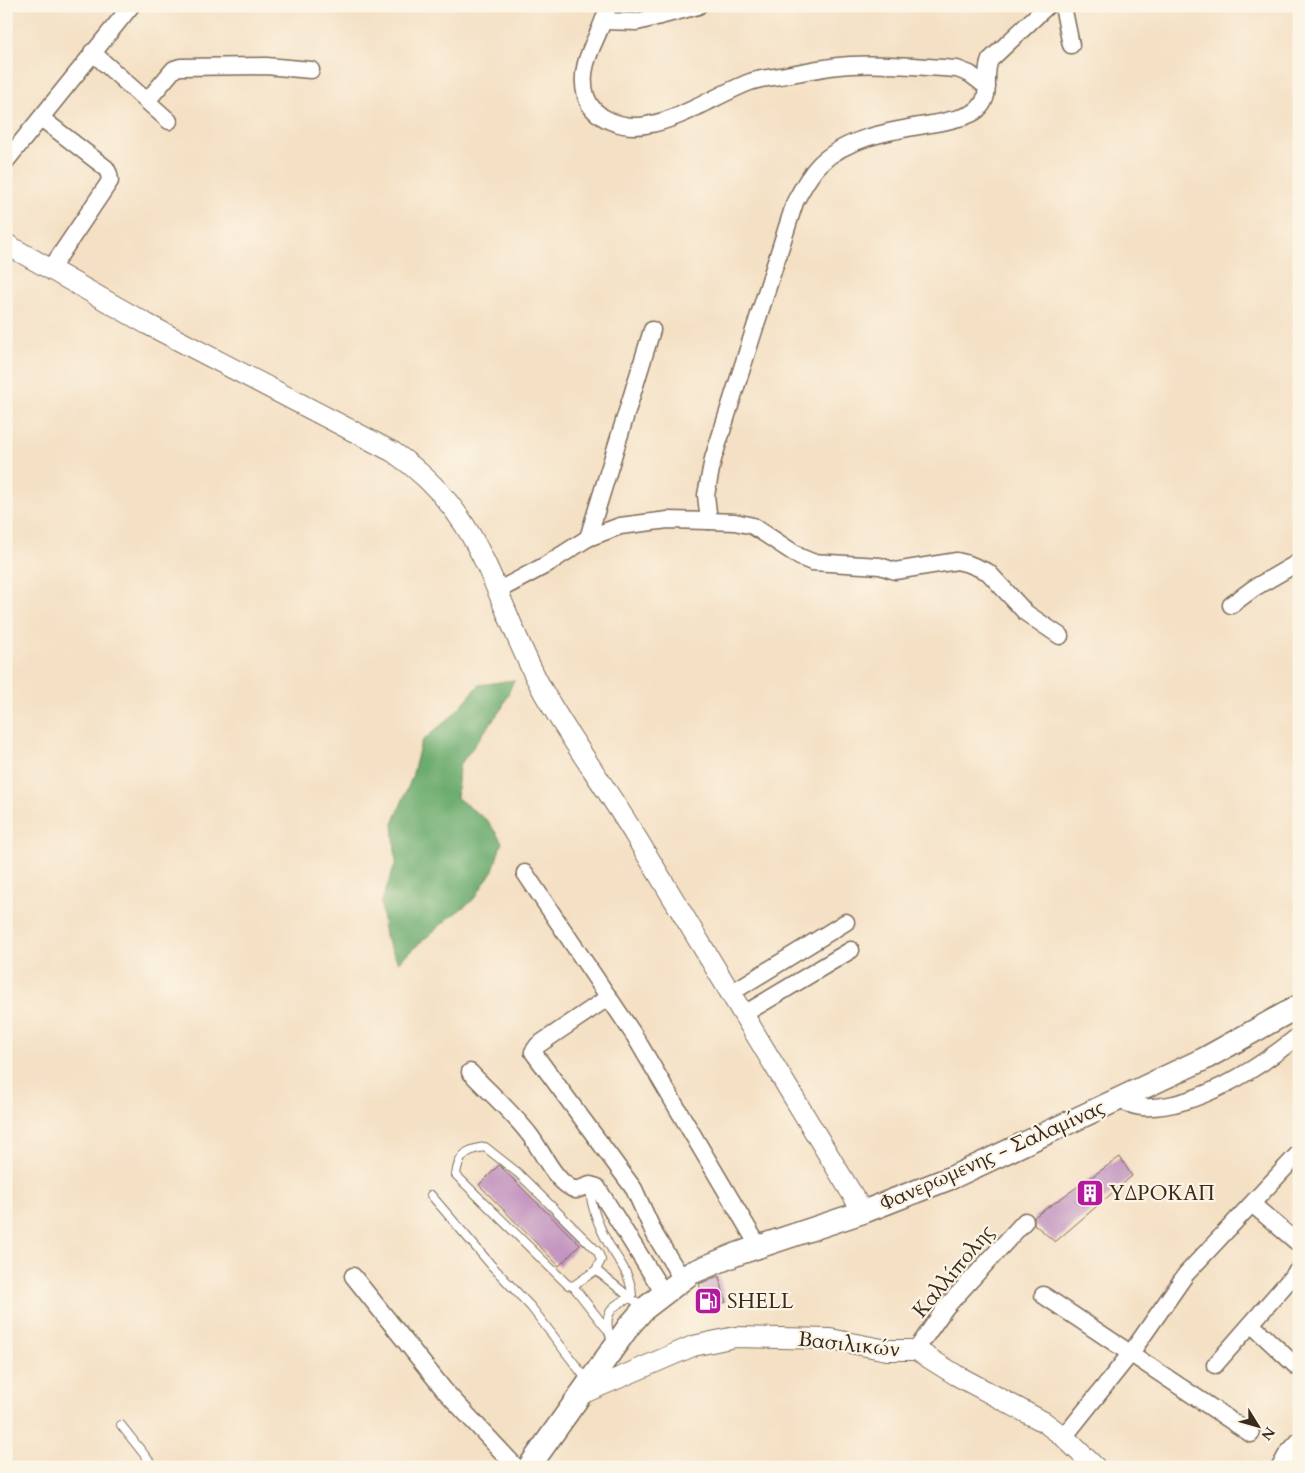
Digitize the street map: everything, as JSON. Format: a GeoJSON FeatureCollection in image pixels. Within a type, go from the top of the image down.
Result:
{"type":"FeatureCollection","features":[{"type":"Feature","properties":{"kind":"main road","name":"Φανερωμενης - Σαλαμίνας"},"geometry":{"type":"LineString","coordinates":[[529,1467],[583,1388],[610,1336],[638,1304],[664,1292],[691,1273],[759,1247],[863,1212],[953,1177],[1204,1059],[1299,1006]]}},
{"type":"Feature","properties":{"kind":"street"},"geometry":{"type":"LineString","coordinates":[[6,161],[131,6]]}},
{"type":"Feature","properties":{"kind":"street"},"geometry":{"type":"LineString","coordinates":[[698,6],[637,22],[606,14],[591,45],[583,72],[586,97],[599,114],[621,125],[646,126],[752,81],[817,68],[852,65],[957,69],[970,74],[987,87]]}},
{"type":"Feature","properties":{"kind":"street"},"geometry":{"type":"LineString","coordinates":[[709,521],[706,495],[713,459],[795,202],[810,175],[821,163],[837,151],[852,144],[874,136],[952,120],[975,112],[986,98],[986,68],[990,60],[1046,6]]}},
{"type":"Feature","properties":{"kind":"street"},"geometry":{"type":"LineString","coordinates":[[1063,6],[1071,45]]}},
{"type":"Feature","properties":{"kind":"street"},"geometry":{"type":"LineString","coordinates":[[92,52],[169,121]]}},
{"type":"Feature","properties":{"kind":"street"},"geometry":{"type":"LineString","coordinates":[[147,101],[174,69],[180,67],[266,66],[311,70]]}},
{"type":"Feature","properties":{"kind":"street"},"geometry":{"type":"LineString","coordinates":[[41,118],[79,146],[110,174],[110,181],[50,270]]}},
{"type":"Feature","properties":{"kind":"street"},"geometry":{"type":"LineString","coordinates":[[6,244],[156,329],[394,452],[430,480],[454,507],[473,536],[499,590],[522,648],[544,693],[625,818],[863,1212]]}},
{"type":"Feature","properties":{"kind":"street"},"geometry":{"type":"LineString","coordinates":[[588,538],[652,330]]}},
{"type":"Feature","properties":{"kind":"street"},"geometry":{"type":"LineString","coordinates":[[499,590],[544,566],[588,538],[620,526],[668,520],[735,522],[753,526],[800,557],[812,562],[880,566],[895,571],[957,561],[969,564],[988,572],[1026,613],[1060,636]]}},
{"type":"Feature","properties":{"kind":"street"},"geometry":{"type":"LineString","coordinates":[[1231,605],[1254,588],[1299,562]]}},
{"type":"Feature","properties":{"kind":"street"},"geometry":{"type":"LineString","coordinates":[[525,873],[609,997],[670,1093],[759,1247]]}},
{"type":"Feature","properties":{"kind":"street"},"geometry":{"type":"LineString","coordinates":[[731,993],[846,922]]}},
{"type":"Feature","properties":{"kind":"street"},"geometry":{"type":"LineString","coordinates":[[744,1014],[851,950]]}},
{"type":"Feature","properties":{"kind":"street"},"geometry":{"type":"LineString","coordinates":[[609,997],[538,1045],[533,1052],[634,1189],[655,1235],[682,1279]]}},
{"type":"Feature","properties":{"kind":"street"},"geometry":{"type":"LineString","coordinates":[[1116,1099],[1141,1107],[1181,1103],[1226,1084],[1255,1068],[1299,1036],[1278,1019]]}},
{"type":"Feature","properties":{"kind":"street"},"geometry":{"type":"LineString","coordinates":[[470,1072],[530,1134],[541,1155],[566,1186],[576,1190],[590,1184],[597,1187],[664,1292]]}},
{"type":"Feature","properties":{"kind":"street"},"geometry":{"type":"LineString","coordinates":[[1064,1437],[1131,1353],[1186,1274],[1299,1153]]}},
{"type":"Feature","properties":{"kind":"street"},"geometry":{"type":"LineString","coordinates":[[1252,1204],[1299,1244]]}},
{"type":"Feature","properties":{"kind":"street","name":"Καλλίπολης"},"geometry":{"type":"LineString","coordinates":[[916,1350],[946,1307],[1025,1221]]}},
{"type":"Feature","properties":{"kind":"street"},"geometry":{"type":"LineString","coordinates":[[1215,1365],[1299,1268]]}},
{"type":"Feature","properties":{"kind":"street"},"geometry":{"type":"LineString","coordinates":[[353,1276],[445,1392],[516,1467]]}},
{"type":"Feature","properties":{"kind":"street"},"geometry":{"type":"LineString","coordinates":[[1044,1295],[1251,1434]]}},
{"type":"Feature","properties":{"kind":"street"},"geometry":{"type":"LineString","coordinates":[[1251,1324],[1297,1367]]}},
{"type":"Feature","properties":{"kind":"street","name":"Βασιλικών"},"geometry":{"type":"LineString","coordinates":[[583,1388],[675,1352],[712,1340],[735,1337],[830,1339],[887,1350],[916,1350],[956,1375],[1017,1406],[1064,1437],[1095,1467]]}},
{"type":"Feature","properties":{"kind":"street"},"geometry":{"type":"LineString","coordinates":[[1280,1467],[1287,1454],[1299,1440]]}},
{"type":"Feature","properties":{"kind":"lane"},"geometry":{"type":"LineString","coordinates":[[573,1286],[596,1270],[600,1260],[598,1252],[518,1173],[485,1147],[474,1148],[464,1153],[458,1163],[456,1175],[568,1285],[573,1286],[610,1336]]}},
{"type":"Feature","properties":{"kind":"lane"},"geometry":{"type":"LineString","coordinates":[[590,1184],[593,1209],[608,1242],[628,1273],[638,1304]]}},
{"type":"Feature","properties":{"kind":"lane"},"geometry":{"type":"LineString","coordinates":[[431,1195],[492,1266],[531,1306],[583,1388]]}},
{"type":"Feature","properties":{"kind":"lane"},"geometry":{"type":"LineString","coordinates":[[596,1270],[638,1304]]}},
{"type":"Feature","properties":{"kind":"lane"},"geometry":{"type":"LineString","coordinates":[[121,1425],[154,1467]]}},
{"type":"Feature","properties":{"kind":"green space"},"geometry":{"type":"Polygon","coordinates":[[[514,680],[502,708],[459,766],[457,798],[488,821],[502,842],[493,870],[473,900],[398,962],[385,937],[381,903],[396,862],[393,824],[412,777],[421,742],[453,715],[479,685],[514,680]]]}},
{"type":"Feature","properties":{"kind":"building","name":"ΥΔΡΟΚΑΠ"},"geometry":{"type":"Polygon","coordinates":[[[1120,1157],[1132,1176],[1055,1242],[1034,1224],[1034,1217],[1120,1157]]]}},
{"type":"Feature","properties":{"kind":"building"},"geometry":{"type":"Polygon","coordinates":[[[499,1165],[580,1245],[559,1266],[479,1185],[499,1165]]]}},
{"type":"Feature","properties":{"kind":"building"},"geometry":{"type":"Polygon","coordinates":[[[719,1276],[726,1302],[707,1308],[699,1284],[719,1276]]]}},
{"type":"Feature","properties":{"kind":"place","name":"ΥΔΡΟΚΑΠ"},"geometry":{"type":"Point","coordinates":[1090,1193]}},
{"type":"Feature","properties":{"kind":"place","name":"SHELL"},"geometry":{"type":"Point","coordinates":[708,1301]}}]}
